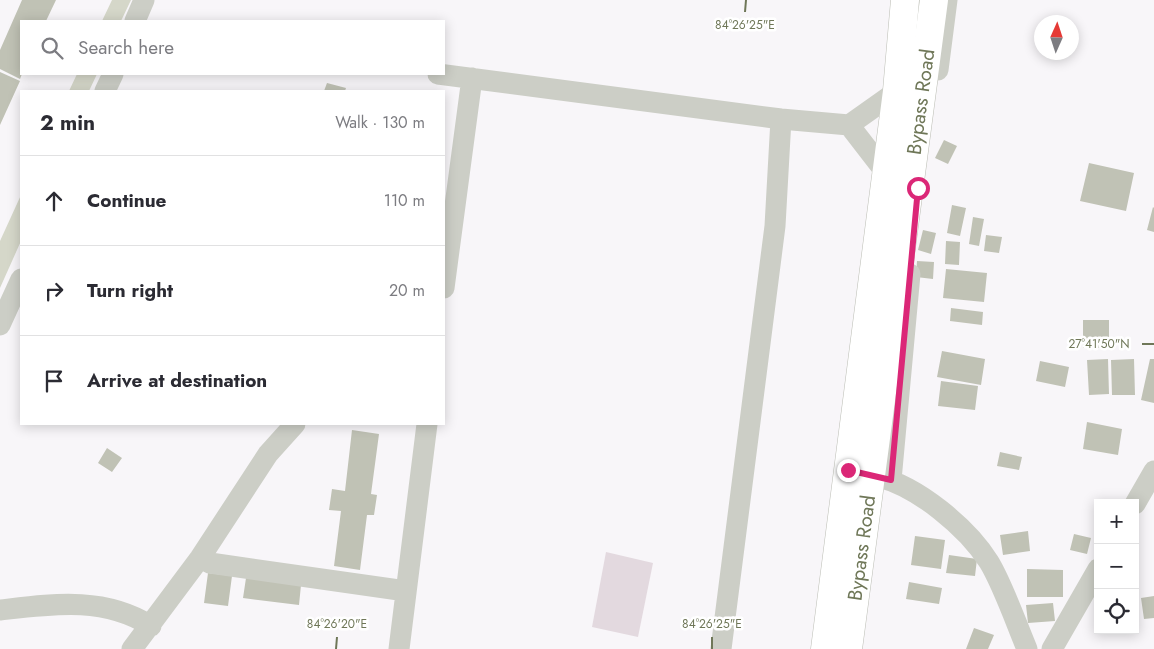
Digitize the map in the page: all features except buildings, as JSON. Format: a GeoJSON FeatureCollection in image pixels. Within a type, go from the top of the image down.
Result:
{"type":"FeatureCollection","features":[{"type":"Feature","properties":{"kind":"highway","name":"Bypass Road"},"geometry":{"type":"LineString","coordinates":[[825,649],[870,475],[886,170],[897,91],[905,0]]}},
{"type":"Feature","properties":{"kind":"highway","name":"Bypass Road"},"geometry":{"type":"LineString","coordinates":[[848,649],[934,0]]}},
{"type":"Feature","properties":{"kind":"street"},"geometry":{"type":"LineString","coordinates":[[135,20],[144,0]]}},
{"type":"Feature","properties":{"kind":"street"},"geometry":{"type":"LineString","coordinates":[[947,0],[944,32],[870,475],[921,497],[955,522],[989,562],[1027,649]]}},
{"type":"Feature","properties":{"kind":"street"},"geometry":{"type":"LineString","coordinates":[[105,90],[112,75]]}},
{"type":"Feature","properties":{"kind":"street"},"geometry":{"type":"LineString","coordinates":[[445,75],[781,119],[849,125],[897,91]]}},
{"type":"Feature","properties":{"kind":"street"},"geometry":{"type":"LineString","coordinates":[[445,280],[472,78]]}},
{"type":"Feature","properties":{"kind":"street"},"geometry":{"type":"LineString","coordinates":[[721,649],[775,226],[781,119]]}},
{"type":"Feature","properties":{"kind":"street"},"geometry":{"type":"LineString","coordinates":[[849,125],[883,169],[886,170]]}},
{"type":"Feature","properties":{"kind":"street"},"geometry":{"type":"LineString","coordinates":[[0,325],[20,281]]}},
{"type":"Feature","properties":{"kind":"street"},"geometry":{"type":"LineString","coordinates":[[132,649],[200,558],[268,454],[294,425]]}},
{"type":"Feature","properties":{"kind":"street"},"geometry":{"type":"LineString","coordinates":[[398,649],[427,425]]}},
{"type":"Feature","properties":{"kind":"street"},"geometry":{"type":"LineString","coordinates":[[1138,499],[1154,471]]}},
{"type":"Feature","properties":{"kind":"street"},"geometry":{"type":"LineString","coordinates":[[200,558],[210,563],[406,592]]}},
{"type":"Feature","properties":{"kind":"street"},"geometry":{"type":"LineString","coordinates":[[1052,649],[1094,576]]}},
{"type":"Feature","properties":{"kind":"street"},"geometry":{"type":"LineString","coordinates":[[0,610],[90,604],[136,616],[151,626]]}},
{"type":"Feature","properties":{"kind":"shaded area"},"geometry":{"type":"Polygon","coordinates":[[[112,0],[131,0],[121,20],[102,20],[112,0]]]}},
{"type":"Feature","properties":{"kind":"shaded area"},"geometry":{"type":"Polygon","coordinates":[[[77,75],[97,75],[89,90],[69,90],[77,75]]]}},
{"type":"Feature","properties":{"kind":"shaded area"},"geometry":{"type":"Polygon","coordinates":[[[20,197],[20,243],[0,288],[0,241],[20,197]]]}},
{"type":"Feature","properties":{"kind":"shaded area"},"geometry":{"type":"Polygon","coordinates":[[[606,552],[653,563],[638,637],[592,627],[606,552]]]}},
{"type":"Feature","properties":{"kind":"route"},"geometry":{"type":"LineString","coordinates":[[848,470],[891,480],[918,188]]}}]}
